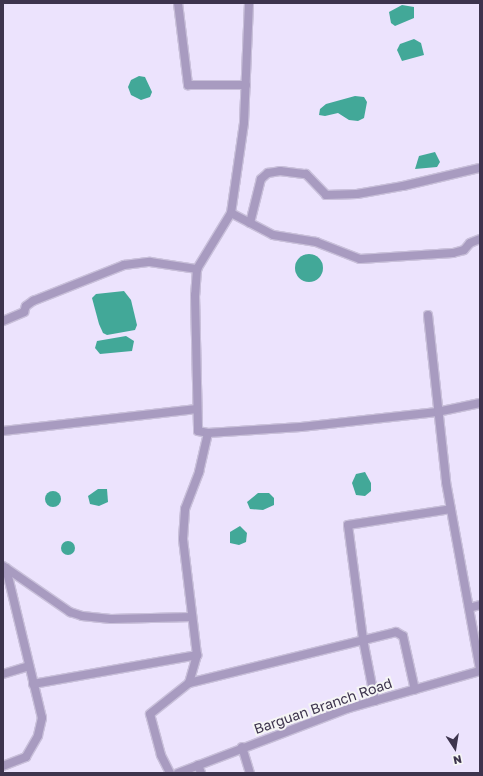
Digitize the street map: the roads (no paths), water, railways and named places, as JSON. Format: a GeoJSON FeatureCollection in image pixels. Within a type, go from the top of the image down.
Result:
{"type":"FeatureCollection","features":[{"type":"Feature","properties":{"kind":"street"},"geometry":{"type":"LineString","coordinates":[[178,3],[188,85],[246,85]]}},
{"type":"Feature","properties":{"kind":"street"},"geometry":{"type":"LineString","coordinates":[[249,3],[244,123],[231,213],[197,269],[195,295],[198,431],[208,433],[301,427],[437,412],[480,402]]}},
{"type":"Feature","properties":{"kind":"street"},"geometry":{"type":"LineString","coordinates":[[250,223],[261,179],[268,173],[280,171],[306,174],[326,195],[357,194],[403,186],[480,168]]}},
{"type":"Feature","properties":{"kind":"street"},"geometry":{"type":"LineString","coordinates":[[231,213],[273,235],[316,242],[360,259],[453,253],[464,250],[470,243],[480,239]]}},
{"type":"Feature","properties":{"kind":"street"},"geometry":{"type":"LineString","coordinates":[[3,322],[24,312],[26,306],[33,301],[124,265],[150,262],[197,269]]}},
{"type":"Feature","properties":{"kind":"street"},"geometry":{"type":"LineString","coordinates":[[428,315],[437,412],[451,509],[480,670]]}},
{"type":"Feature","properties":{"kind":"street"},"geometry":{"type":"LineString","coordinates":[[3,431],[197,409]]}},
{"type":"Feature","properties":{"kind":"street"},"geometry":{"type":"LineString","coordinates":[[189,683],[196,655],[183,539],[185,509],[199,472],[208,433]]}},
{"type":"Feature","properties":{"kind":"street"},"geometry":{"type":"LineString","coordinates":[[375,701],[363,639],[348,525],[451,509]]}},
{"type":"Feature","properties":{"kind":"street"},"geometry":{"type":"LineString","coordinates":[[5,567],[70,612],[82,616],[111,619],[192,617]]}},
{"type":"Feature","properties":{"kind":"street"},"geometry":{"type":"LineString","coordinates":[[3,766],[26,757],[38,736],[42,718],[5,567]]}},
{"type":"Feature","properties":{"kind":"street"},"geometry":{"type":"LineString","coordinates":[[469,608],[480,605]]}},
{"type":"Feature","properties":{"kind":"street"},"geometry":{"type":"LineString","coordinates":[[170,773],[160,755],[150,714],[189,683],[390,633],[401,634],[415,690]]}},
{"type":"Feature","properties":{"kind":"street"},"geometry":{"type":"LineString","coordinates":[[33,684],[196,655]]}},
{"type":"Feature","properties":{"kind":"street"},"geometry":{"type":"LineString","coordinates":[[3,674],[29,666]]}},
{"type":"Feature","properties":{"kind":"street","name":"Barguan Branch Road"},"geometry":{"type":"LineString","coordinates":[[178,773],[242,747],[375,701],[480,670]]}},
{"type":"Feature","properties":{"kind":"street"},"geometry":{"type":"LineString","coordinates":[[242,747],[250,773]]}},
{"type":"Feature","properties":{"kind":"street"},"geometry":{"type":"LineString","coordinates":[[198,765],[201,773]]}}]}
